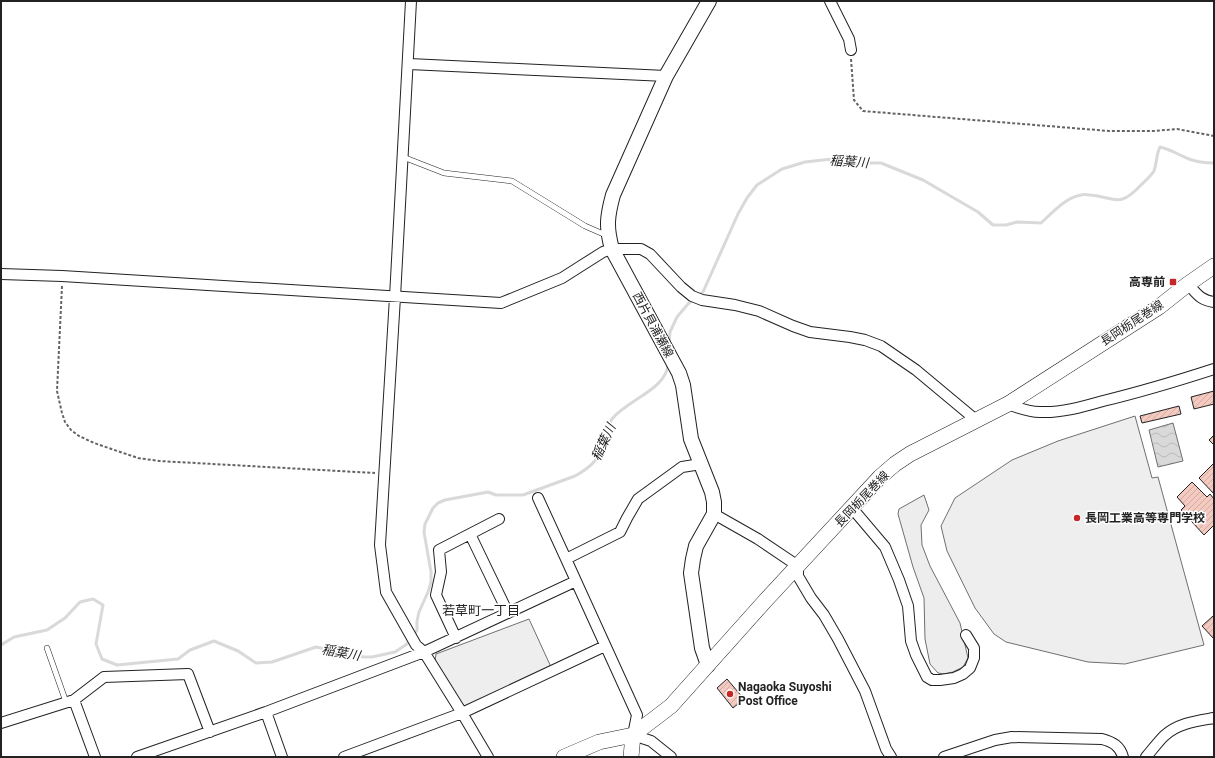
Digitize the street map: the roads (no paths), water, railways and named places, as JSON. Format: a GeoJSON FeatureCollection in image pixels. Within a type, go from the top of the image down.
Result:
{"type":"FeatureCollection","features":[{"type":"Feature","properties":{"kind":"main road","name":"西片貝浦瀬線"},"geometry":{"type":"LineString","coordinates":[[709,1],[666,76],[613,195],[607,225],[610,243],[679,373],[683,385],[691,439],[712,492],[714,514]]}},
{"type":"Feature","properties":{"kind":"main road","name":"長岡栃尾巻線"},"geometry":{"type":"LineString","coordinates":[[634,735],[671,706],[880,477],[895,464],[910,454],[1008,404],[1159,307],[1214,266]]}},
{"type":"Feature","properties":{"kind":"main road"},"geometry":{"type":"LineString","coordinates":[[708,665],[702,648],[691,573],[696,546],[714,514]]}},
{"type":"Feature","properties":{"kind":"main road"},"geometry":{"type":"LineString","coordinates":[[564,757],[599,742],[634,735],[631,757]]}},
{"type":"Feature","properties":{"kind":"street"},"geometry":{"type":"LineString","coordinates":[[411,1],[380,545],[386,592],[409,632],[462,713],[488,757]]}},
{"type":"Feature","properties":{"kind":"street"},"geometry":{"type":"LineString","coordinates":[[830,1],[849,39],[851,50]]}},
{"type":"Feature","properties":{"kind":"street"},"geometry":{"type":"LineString","coordinates":[[408,64],[666,76]]}},
{"type":"Feature","properties":{"kind":"street"},"geometry":{"type":"LineString","coordinates":[[1,274],[62,276],[501,303],[562,278],[603,252],[610,243],[646,251],[681,287],[692,296],[702,300],[735,305],[759,311],[810,332],[850,337],[865,340],[881,346],[916,370],[976,420]]}},
{"type":"Feature","properties":{"kind":"street"},"geometry":{"type":"LineString","coordinates":[[1188,284],[1198,296],[1205,301],[1214,302]]}},
{"type":"Feature","properties":{"kind":"street"},"geometry":{"type":"LineString","coordinates":[[1008,404],[1027,410],[1040,412],[1054,412],[1072,409],[1152,388],[1214,369]]}},
{"type":"Feature","properties":{"kind":"street"},"geometry":{"type":"LineString","coordinates":[[566,559],[620,532],[626,518],[638,499],[682,467],[701,464]]}},
{"type":"Feature","properties":{"kind":"street"},"geometry":{"type":"LineString","coordinates":[[538,498],[637,715],[634,735],[651,741],[671,757]]}},
{"type":"Feature","properties":{"kind":"street"},"geometry":{"type":"LineString","coordinates":[[852,508],[885,547],[908,606],[911,641],[927,677],[932,680],[954,678],[963,674],[970,668],[974,658],[974,648],[966,635]]}},
{"type":"Feature","properties":{"kind":"street"},"geometry":{"type":"LineString","coordinates":[[714,514],[758,539],[798,566],[798,576],[810,598],[824,615],[865,691],[886,749],[891,757]]}},
{"type":"Feature","properties":{"kind":"street"},"geometry":{"type":"LineString","coordinates":[[456,638],[436,595],[441,572],[439,550],[499,519]]}},
{"type":"Feature","properties":{"kind":"street"},"geometry":{"type":"LineString","coordinates":[[470,534],[508,613]]}},
{"type":"Feature","properties":{"kind":"street"},"geometry":{"type":"LineString","coordinates":[[137,757],[266,712],[420,648],[456,638],[576,581]]}},
{"type":"Feature","properties":{"kind":"street"},"geometry":{"type":"LineString","coordinates":[[344,757],[462,713],[605,646]]}},
{"type":"Feature","properties":{"kind":"street"},"geometry":{"type":"LineString","coordinates":[[1,724],[70,701],[104,677],[188,674],[210,732]]}},
{"type":"Feature","properties":{"kind":"street"},"geometry":{"type":"LineString","coordinates":[[70,701],[95,757]]}},
{"type":"Feature","properties":{"kind":"street"},"geometry":{"type":"LineString","coordinates":[[266,712],[282,757]]}},
{"type":"Feature","properties":{"kind":"street"},"geometry":{"type":"LineString","coordinates":[[1146,757],[1165,735],[1176,727],[1214,718]]}},
{"type":"Feature","properties":{"kind":"street"},"geometry":{"type":"LineString","coordinates":[[944,757],[995,740],[1012,737],[1102,739],[1116,744],[1122,751],[1123,757]]}},
{"type":"Feature","properties":{"kind":"lane"},"geometry":{"type":"LineString","coordinates":[[403,157],[444,173],[512,182],[585,226],[610,243]]}},
{"type":"Feature","properties":{"kind":"lane"},"geometry":{"type":"LineString","coordinates":[[46,648],[70,701]]}},
{"type":"Feature","properties":{"kind":"water"},"geometry":{"type":"Polygon","coordinates":[[[1173,423],[1183,461],[1158,467],[1149,430],[1173,423]]]}},
{"type":"Feature","properties":{"kind":"waterway","name":"稲葉川"},"geometry":{"type":"LineString","coordinates":[[669,344],[670,332],[677,317],[688,304],[703,292],[738,214],[747,198],[757,185],[782,169],[805,162],[832,159],[851,163],[881,163],[923,180],[978,212],[993,225],[1006,225],[1017,222],[1041,223],[1064,202],[1082,195],[1098,196],[1116,200],[1126,197],[1133,193],[1154,171],[1160,147],[1192,160],[1214,163]]}},
{"type":"Feature","properties":{"kind":"waterway","name":"稲葉川"},"geometry":{"type":"LineString","coordinates":[[414,635],[417,630],[419,612],[431,582],[431,572],[424,532],[425,524],[433,508],[438,503],[445,500],[488,492],[496,495],[523,495],[575,476],[591,465],[598,457],[612,419],[619,412],[654,387],[666,373],[668,364]]}},
{"type":"Feature","properties":{"kind":"waterway","name":"稲葉川"},"geometry":{"type":"LineString","coordinates":[[1,645],[14,637],[47,630],[65,618],[80,602],[93,599],[103,605],[96,644],[102,659],[117,665],[178,659],[190,650],[214,641],[238,651],[256,663],[272,662],[316,647],[364,657],[372,657],[395,652],[407,644],[410,639]]}},
{"type":"Feature","properties":{"kind":"place","name":"高専前"},"geometry":{"type":"Point","coordinates":[1173,282]}},
{"type":"Feature","properties":{"kind":"place","name":"長岡工業高等専門学校"},"geometry":{"type":"Point","coordinates":[1077,518]}},
{"type":"Feature","properties":{"kind":"place","name":"Nagaoka Suyoshi Post Office"},"geometry":{"type":"Point","coordinates":[730,694]}},
{"type":"Feature","properties":{"kind":"district","name":"若草町一丁目"},"geometry":{"type":"Point","coordinates":[481,610]}}]}
